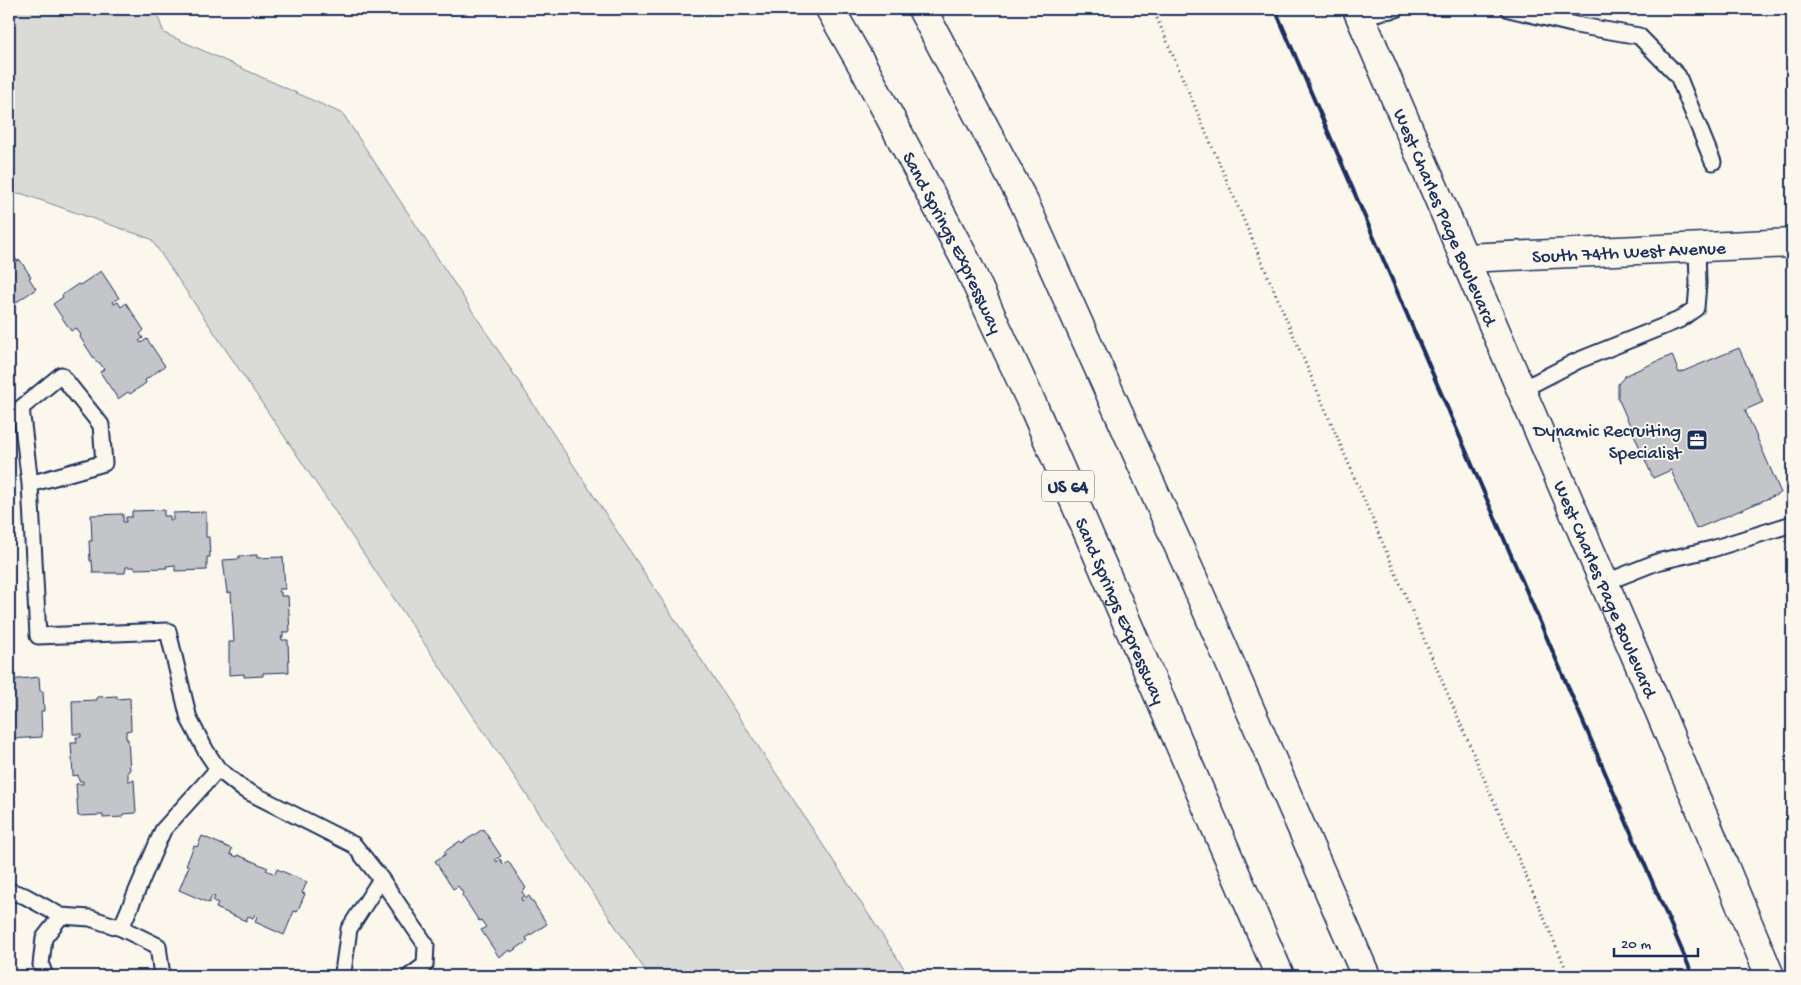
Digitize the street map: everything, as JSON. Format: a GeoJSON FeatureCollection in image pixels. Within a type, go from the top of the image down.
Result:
{"type":"FeatureCollection","features":[{"type":"Feature","properties":{"kind":"main road","name":"Sand Springs Expressway"},"geometry":{"type":"LineString","coordinates":[[830,9],[865,70],[966,261],[1034,408],[1280,976]]}},
{"type":"Feature","properties":{"kind":"main road"},"geometry":{"type":"LineString","coordinates":[[922,9],[976,108],[1033,220],[1192,576],[1366,976]]}},
{"type":"Feature","properties":{"kind":"main road","name":"West Charles Page Boulevard"},"geometry":{"type":"LineString","coordinates":[[1358,12],[1604,583],[1770,976]]}},
{"type":"Feature","properties":{"kind":"main road","name":"South 74th West Avenue"},"geometry":{"type":"LineString","coordinates":[[1464,258],[1792,242]]}},
{"type":"Feature","properties":{"kind":"lane"},"geometry":{"type":"LineString","coordinates":[[1358,12],[1397,9]]}},
{"type":"Feature","properties":{"kind":"lane"},"geometry":{"type":"LineString","coordinates":[[1509,9],[1576,25],[1640,36],[1678,76],[1713,162]]}},
{"type":"Feature","properties":{"kind":"lane"},"geometry":{"type":"LineString","coordinates":[[1521,390],[1577,361],[1680,320],[1696,308],[1698,284],[1697,247]]}},
{"type":"Feature","properties":{"kind":"lane"},"geometry":{"type":"LineString","coordinates":[[30,484],[104,463],[101,425],[61,376],[21,408],[30,484],[38,636],[168,631],[189,719],[218,769],[243,789],[354,845],[381,879],[426,945],[425,964],[410,976]]}},
{"type":"Feature","properties":{"kind":"lane"},"geometry":{"type":"LineString","coordinates":[[1604,583],[1657,562],[1712,549],[1792,524]]}},
{"type":"Feature","properties":{"kind":"lane"},"geometry":{"type":"LineString","coordinates":[[121,928],[163,830],[218,769]]}},
{"type":"Feature","properties":{"kind":"lane"},"geometry":{"type":"LineString","coordinates":[[345,976],[343,972],[349,929],[381,879]]}},
{"type":"Feature","properties":{"kind":"lane"},"geometry":{"type":"LineString","coordinates":[[9,891],[25,896],[61,916],[90,918],[121,928],[158,946],[162,976]]}},
{"type":"Feature","properties":{"kind":"lane"},"geometry":{"type":"LineString","coordinates":[[45,976],[41,965],[44,938],[61,916]]}},
{"type":"Feature","properties":{"kind":"path"},"geometry":{"type":"LineString","coordinates":[[1153,9],[1569,976]]}},
{"type":"Feature","properties":{"kind":"shaded area"},"geometry":{"type":"Polygon","coordinates":[[[9,9],[155,9],[164,33],[343,114],[909,976],[649,976],[151,239],[20,193],[9,196],[9,9]]]}},
{"type":"Feature","properties":{"kind":"building"},"geometry":{"type":"Polygon","coordinates":[[[9,248],[17,261],[20,260],[36,289],[9,307],[9,248]]]}},
{"type":"Feature","properties":{"kind":"building"},"geometry":{"type":"Polygon","coordinates":[[[101,271],[119,298],[113,302],[114,304],[118,302],[121,307],[126,303],[144,330],[140,334],[143,338],[139,341],[141,343],[147,339],[165,366],[145,380],[146,383],[130,394],[128,392],[118,399],[100,372],[104,369],[99,362],[97,363],[80,337],[81,335],[76,328],[71,331],[53,304],[78,284],[80,285],[101,271]]]}},
{"type":"Feature","properties":{"kind":"building","name":"Dynamic Recruiting Specialist"},"geometry":{"type":"Polygon","coordinates":[[[1739,348],[1763,402],[1745,410],[1781,493],[1696,529],[1671,470],[1653,478],[1618,398],[1618,384],[1626,375],[1672,355],[1679,373],[1739,348]]]}},
{"type":"Feature","properties":{"kind":"building"},"geometry":{"type":"Polygon","coordinates":[[[164,510],[164,516],[170,516],[170,520],[173,520],[173,513],[206,512],[206,537],[209,537],[210,557],[207,557],[207,570],[175,571],[175,565],[166,566],[167,568],[135,569],[134,567],[126,567],[125,573],[93,573],[89,541],[92,541],[91,515],[123,514],[123,522],[126,522],[126,517],[132,517],[132,511],[164,510]]]}},
{"type":"Feature","properties":{"kind":"building"},"geometry":{"type":"Polygon","coordinates":[[[257,555],[257,558],[283,557],[285,589],[279,589],[279,592],[281,592],[281,596],[288,596],[290,632],[283,632],[283,637],[281,637],[282,640],[288,640],[289,672],[263,673],[263,676],[244,677],[244,674],[229,675],[229,642],[234,642],[231,592],[227,593],[223,560],[239,559],[239,556],[257,555]]]}},
{"type":"Feature","properties":{"kind":"building"},"geometry":{"type":"Polygon","coordinates":[[[39,677],[40,691],[43,691],[44,711],[41,711],[42,737],[10,739],[9,680],[39,677]]]}},
{"type":"Feature","properties":{"kind":"building"},"geometry":{"type":"Polygon","coordinates":[[[117,696],[117,699],[130,698],[131,730],[126,731],[130,771],[128,771],[128,781],[134,780],[136,813],[123,814],[123,817],[103,818],[103,815],[78,816],[76,784],[83,784],[83,781],[79,781],[78,775],[73,776],[71,743],[77,743],[76,737],[81,737],[81,734],[73,734],[72,701],[97,700],[97,697],[117,696]]]}},
{"type":"Feature","properties":{"kind":"building"},"geometry":{"type":"Polygon","coordinates":[[[483,829],[501,856],[495,860],[497,862],[500,859],[503,864],[508,861],[526,888],[522,892],[525,896],[521,898],[522,901],[529,896],[547,924],[526,938],[528,941],[499,957],[481,930],[486,927],[481,920],[479,921],[458,886],[453,889],[435,861],[460,841],[462,843],[483,829]]]}},
{"type":"Feature","properties":{"kind":"building"},"geometry":{"type":"Polygon","coordinates":[[[202,836],[232,849],[230,854],[237,857],[238,855],[268,868],[266,870],[275,874],[277,869],[307,882],[302,893],[305,894],[297,912],[294,911],[284,935],[255,922],[257,916],[255,914],[253,918],[248,916],[246,921],[216,908],[218,903],[213,901],[215,897],[212,896],[209,903],[179,890],[189,866],[186,865],[194,846],[197,847],[202,836]]]}},
{"type":"Feature","properties":{"kind":"railway"},"geometry":{"type":"LineString","coordinates":[[1275,9],[1693,976]]}},
{"type":"Feature","properties":{"kind":"place","name":"Dynamic Recruiting Specialist"},"geometry":{"type":"Point","coordinates":[1697,440]}}]}
